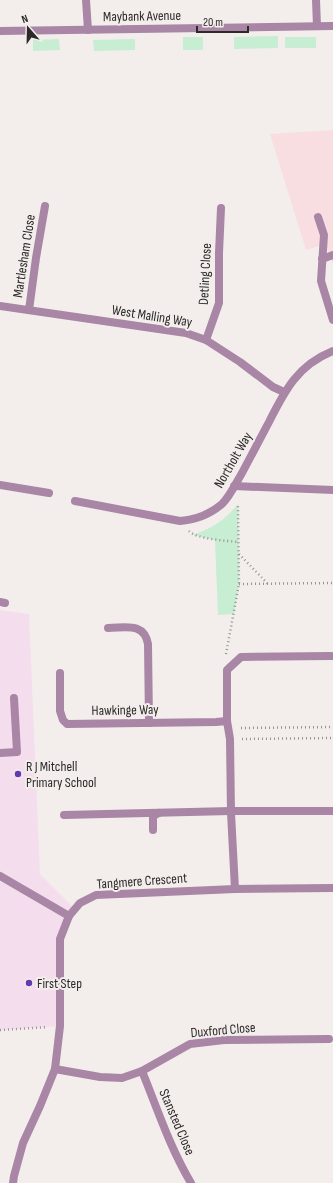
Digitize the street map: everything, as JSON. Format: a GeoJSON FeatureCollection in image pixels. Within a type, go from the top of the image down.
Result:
{"type":"FeatureCollection","features":[{"type":"Feature","properties":{"kind":"street"},"geometry":{"type":"LineString","coordinates":[[86,0],[88,30]]}},
{"type":"Feature","properties":{"kind":"street"},"geometry":{"type":"LineString","coordinates":[[316,0],[317,26]]}},
{"type":"Feature","properties":{"kind":"street","name":"Maybank Avenue"},"geometry":{"type":"LineString","coordinates":[[0,31],[333,26]]}},
{"type":"Feature","properties":{"kind":"street","name":"Martlesham Close"},"geometry":{"type":"LineString","coordinates":[[30,310],[36,258],[45,206]]}},
{"type":"Feature","properties":{"kind":"street","name":"Detling Close"},"geometry":{"type":"LineString","coordinates":[[206,340],[219,303],[221,208]]}},
{"type":"Feature","properties":{"kind":"street"},"geometry":{"type":"LineString","coordinates":[[318,217],[324,235],[321,281],[333,320]]}},
{"type":"Feature","properties":{"kind":"street"},"geometry":{"type":"LineString","coordinates":[[322,259],[333,255]]}},
{"type":"Feature","properties":{"kind":"street","name":"West Malling Way"},"geometry":{"type":"LineString","coordinates":[[0,306],[186,333],[206,340],[240,362],[272,387],[284,392]]}},
{"type":"Feature","properties":{"kind":"street","name":"Northolt Way"},"geometry":{"type":"LineString","coordinates":[[75,500],[180,521],[188,521],[210,512],[222,503],[234,486],[284,392],[302,371],[317,359],[333,351]]}},
{"type":"Feature","properties":{"kind":"street"},"geometry":{"type":"LineString","coordinates":[[0,485],[49,493]]}},
{"type":"Feature","properties":{"kind":"street"},"geometry":{"type":"LineString","coordinates":[[234,486],[333,490]]}},
{"type":"Feature","properties":{"kind":"street"},"geometry":{"type":"LineString","coordinates":[[108,628],[137,628],[143,631],[147,636],[149,723]]}},
{"type":"Feature","properties":{"kind":"street"},"geometry":{"type":"LineString","coordinates":[[235,889],[227,670],[241,657],[331,656]]}},
{"type":"Feature","properties":{"kind":"street","name":"Hawkinge Way"},"geometry":{"type":"LineString","coordinates":[[60,673],[60,711],[63,720],[67,724],[149,723],[228,725]]}},
{"type":"Feature","properties":{"kind":"street"},"geometry":{"type":"LineString","coordinates":[[0,753],[17,752],[14,698]]}},
{"type":"Feature","properties":{"kind":"street"},"geometry":{"type":"LineString","coordinates":[[64,815],[231,811],[333,811]]}},
{"type":"Feature","properties":{"kind":"street"},"geometry":{"type":"LineString","coordinates":[[153,830],[153,816],[159,813]]}},
{"type":"Feature","properties":{"kind":"street"},"geometry":{"type":"LineString","coordinates":[[0,876],[69,916]]}},
{"type":"Feature","properties":{"kind":"street","name":"Tangmere Crescent"},"geometry":{"type":"LineString","coordinates":[[13,1183],[24,1143],[55,1070],[60,1026],[60,938],[69,916],[80,903],[96,895],[235,889],[333,888]]}},
{"type":"Feature","properties":{"kind":"street","name":"Duxford Close"},"geometry":{"type":"LineString","coordinates":[[55,1070],[100,1077],[122,1078],[142,1071],[190,1044],[224,1040],[329,1039]]}},
{"type":"Feature","properties":{"kind":"street","name":"Stansted Close"},"geometry":{"type":"LineString","coordinates":[[142,1071],[168,1136],[182,1168],[191,1183]]}},
{"type":"Feature","properties":{"kind":"path"},"geometry":{"type":"LineString","coordinates":[[227,670],[224,664],[239,584],[238,504],[245,486]]}},
{"type":"Feature","properties":{"kind":"path"},"geometry":{"type":"LineString","coordinates":[[180,521],[192,534],[215,540],[239,542]]}},
{"type":"Feature","properties":{"kind":"path"},"geometry":{"type":"LineString","coordinates":[[239,553],[268,584]]}},
{"type":"Feature","properties":{"kind":"path"},"geometry":{"type":"LineString","coordinates":[[239,584],[333,583]]}},
{"type":"Feature","properties":{"kind":"path"},"geometry":{"type":"LineString","coordinates":[[228,725],[333,727]]}},
{"type":"Feature","properties":{"kind":"path"},"geometry":{"type":"LineString","coordinates":[[230,740],[333,738]]}},
{"type":"Feature","properties":{"kind":"path"},"geometry":{"type":"LineString","coordinates":[[0,1030],[60,1026]]}},
{"type":"Feature","properties":{"kind":"shaded area"},"geometry":{"type":"Polygon","coordinates":[[[333,130],[333,265],[326,244],[306,250],[270,134],[333,130]]]}},
{"type":"Feature","properties":{"kind":"shaded area"},"geometry":{"type":"Polygon","coordinates":[[[0,610],[29,614],[40,874],[75,909],[64,928],[60,1026],[0,1030],[0,610]]]}},
{"type":"Feature","properties":{"kind":"green space"},"geometry":{"type":"Polygon","coordinates":[[[278,36],[278,48],[234,49],[234,37],[278,36]]]}},
{"type":"Feature","properties":{"kind":"green space"},"geometry":{"type":"Polygon","coordinates":[[[183,37],[203,37],[203,50],[183,50],[183,37]]]}},
{"type":"Feature","properties":{"kind":"green space"},"geometry":{"type":"Polygon","coordinates":[[[285,37],[316,37],[316,48],[285,48],[285,37]]]}},
{"type":"Feature","properties":{"kind":"green space"},"geometry":{"type":"Polygon","coordinates":[[[59,39],[60,50],[33,51],[33,40],[59,39]]]}},
{"type":"Feature","properties":{"kind":"green space"},"geometry":{"type":"Polygon","coordinates":[[[135,39],[135,50],[94,51],[93,40],[135,39]]]}},
{"type":"Feature","properties":{"kind":"green space"},"geometry":{"type":"Polygon","coordinates":[[[238,504],[239,584],[234,614],[218,615],[215,540],[192,535],[206,530],[218,523],[238,504]]]}},
{"type":"Feature","properties":{"kind":"place","name":"R J Mitchell Primary School"},"geometry":{"type":"Point","coordinates":[18,774]}},
{"type":"Feature","properties":{"kind":"place","name":"First Step"},"geometry":{"type":"Point","coordinates":[29,983]}}]}
